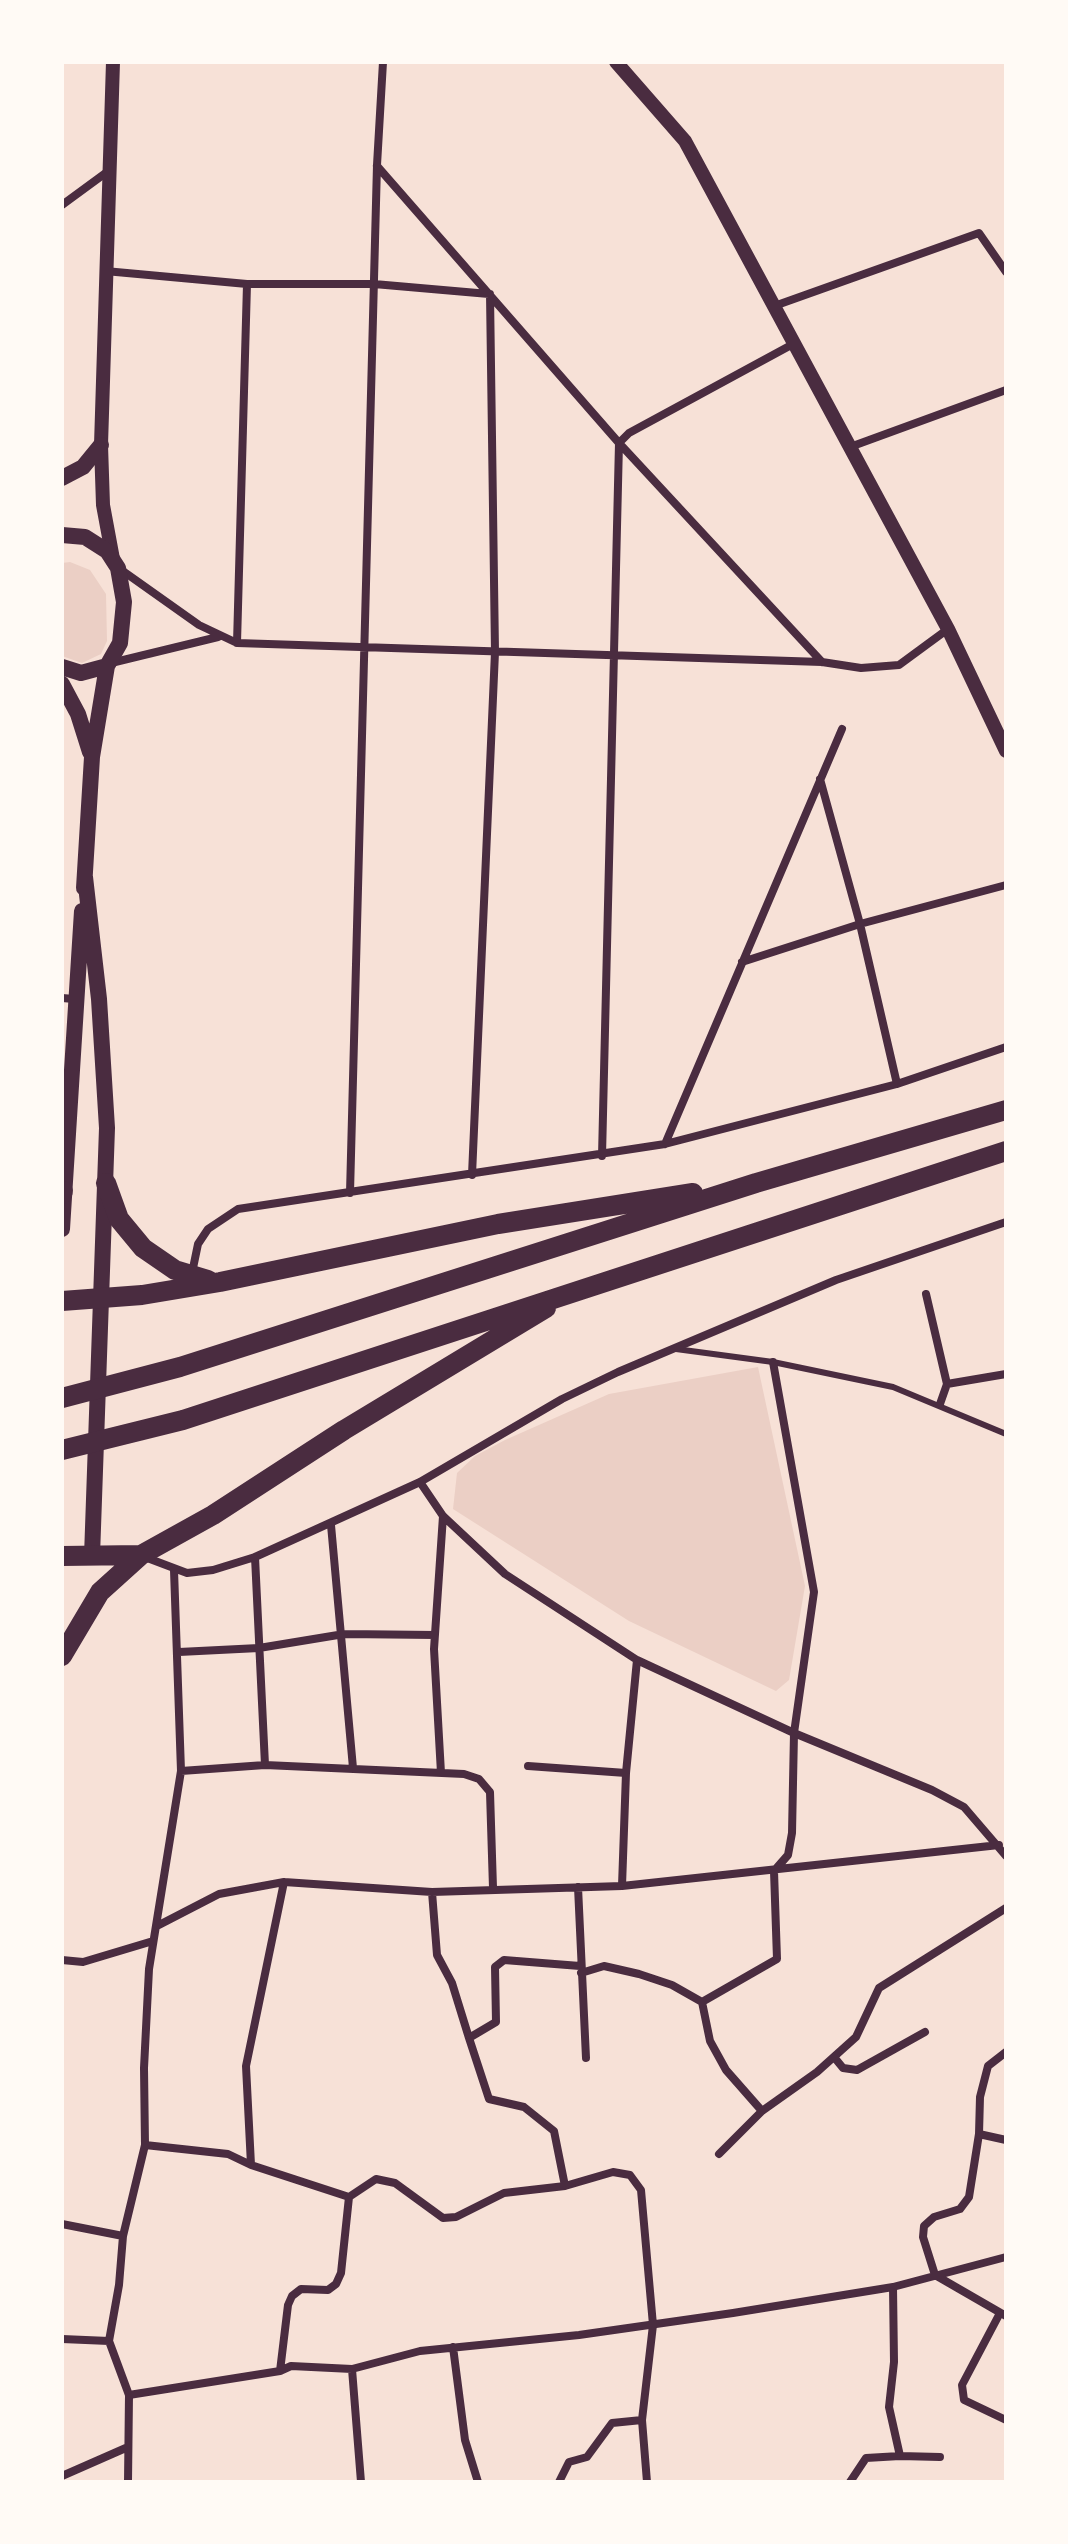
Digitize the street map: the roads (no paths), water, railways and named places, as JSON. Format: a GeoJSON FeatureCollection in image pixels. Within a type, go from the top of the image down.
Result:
{"type":"FeatureCollection","features":[{"type":"Feature","properties":{"kind":"main road"},"geometry":{"type":"LineString","coordinates":[[62,478],[83,467],[101,445]]}},
{"type":"Feature","properties":{"kind":"main road"},"geometry":{"type":"LineString","coordinates":[[62,535],[85,537],[116,564],[124,602],[120,643],[108,665],[92,757],[85,877],[68,999],[62,1229]]}},
{"type":"Feature","properties":{"kind":"main road"},"geometry":{"type":"LineString","coordinates":[[62,667],[81,673],[108,665]]}},
{"type":"Feature","properties":{"kind":"main road"},"geometry":{"type":"LineString","coordinates":[[62,684],[78,714],[92,757]]}},
{"type":"Feature","properties":{"kind":"main road"},"geometry":{"type":"LineString","coordinates":[[85,877],[100,1015],[106,1183],[98,1298],[92,1556]]}},
{"type":"Feature","properties":{"kind":"main road"},"geometry":{"type":"LineString","coordinates":[[62,1398],[180,1367],[756,1183],[1006,1110]]}},
{"type":"Feature","properties":{"kind":"main road"},"geometry":{"type":"LineString","coordinates":[[62,1450],[183,1420],[1006,1151]]}},
{"type":"Feature","properties":{"kind":"main road"},"geometry":{"type":"LineString","coordinates":[[106,1183],[111,1201],[130,1235],[158,1260],[192,1277],[220,1282]]}},
{"type":"Feature","properties":{"kind":"main road"},"geometry":{"type":"LineString","coordinates":[[62,1301],[220,1282],[498,1224],[756,1183]]}},
{"type":"Feature","properties":{"kind":"main road"},"geometry":{"type":"LineString","coordinates":[[62,1656],[100,1592],[141,1555],[213,1515],[344,1430],[569,1292]]}},
{"type":"Feature","properties":{"kind":"main road"},"geometry":{"type":"LineString","coordinates":[[62,1556],[141,1555]]}},
{"type":"Feature","properties":{"kind":"street"},"geometry":{"type":"LineString","coordinates":[[113,62],[107,172],[101,445],[103,505],[116,564],[219,637],[237,643],[822,662],[861,668],[899,665],[948,629]]}},
{"type":"Feature","properties":{"kind":"street"},"geometry":{"type":"LineString","coordinates":[[350,1193],[377,165],[383,62]]}},
{"type":"Feature","properties":{"kind":"street"},"geometry":{"type":"LineString","coordinates":[[616,62],[685,141],[777,305],[948,629],[1006,751]]}},
{"type":"Feature","properties":{"kind":"street"},"geometry":{"type":"LineString","coordinates":[[377,165],[619,443],[822,662]]}},
{"type":"Feature","properties":{"kind":"street"},"geometry":{"type":"LineString","coordinates":[[62,205],[107,172]]}},
{"type":"Feature","properties":{"kind":"street"},"geometry":{"type":"LineString","coordinates":[[777,305],[979,233],[1006,272]]}},
{"type":"Feature","properties":{"kind":"street"},"geometry":{"type":"LineString","coordinates":[[105,271],[247,284],[374,284],[490,294]]}},
{"type":"Feature","properties":{"kind":"street"},"geometry":{"type":"LineString","coordinates":[[237,643],[247,284]]}},
{"type":"Feature","properties":{"kind":"street"},"geometry":{"type":"LineString","coordinates":[[472,1175],[495,652],[490,294]]}},
{"type":"Feature","properties":{"kind":"street"},"geometry":{"type":"LineString","coordinates":[[602,1156],[619,443],[629,433],[795,343]]}},
{"type":"Feature","properties":{"kind":"street"},"geometry":{"type":"LineString","coordinates":[[850,447],[1006,390]]}},
{"type":"Feature","properties":{"kind":"street"},"geometry":{"type":"LineString","coordinates":[[108,665],[219,637]]}},
{"type":"Feature","properties":{"kind":"street"},"geometry":{"type":"LineString","coordinates":[[665,1144],[842,729]]}},
{"type":"Feature","properties":{"kind":"street"},"geometry":{"type":"LineString","coordinates":[[820,779],[860,924],[897,1084]]}},
{"type":"Feature","properties":{"kind":"street"},"geometry":{"type":"LineString","coordinates":[[742,962],[860,924],[1006,885]]}},
{"type":"Feature","properties":{"kind":"street"},"geometry":{"type":"LineString","coordinates":[[192,1277],[192,1261],[198,1244],[222,1217],[256,1205],[602,1156],[665,1144],[897,1084],[1006,1047]]}},
{"type":"Feature","properties":{"kind":"street"},"geometry":{"type":"LineString","coordinates":[[141,1555],[174,1570],[200,1573],[255,1557],[420,1482],[562,1399],[836,1280],[1006,1222]]}},
{"type":"Feature","properties":{"kind":"street"},"geometry":{"type":"LineString","coordinates":[[926,1294],[947,1384],[940,1404]]}},
{"type":"Feature","properties":{"kind":"street"},"geometry":{"type":"LineString","coordinates":[[702,2002],[777,1959],[774,1871],[788,1855],[792,1833],[794,1733],[814,1592],[773,1362]]}},
{"type":"Feature","properties":{"kind":"street"},"geometry":{"type":"LineString","coordinates":[[947,1384],[1006,1374]]}},
{"type":"Feature","properties":{"kind":"street"},"geometry":{"type":"LineString","coordinates":[[420,1482],[443,1516],[505,1574],[637,1660],[794,1733],[932,1790],[964,1807],[1006,1856]]}},
{"type":"Feature","properties":{"kind":"street"},"geometry":{"type":"LineString","coordinates":[[441,1773],[435,1635],[443,1516]]}},
{"type":"Feature","properties":{"kind":"street"},"geometry":{"type":"LineString","coordinates":[[331,1525],[344,1634],[353,1768]]}},
{"type":"Feature","properties":{"kind":"street"},"geometry":{"type":"LineString","coordinates":[[255,1557],[265,1765]]}},
{"type":"Feature","properties":{"kind":"street"},"geometry":{"type":"LineString","coordinates":[[128,2482],[129,2395],[109,2341],[119,2285],[123,2236],[145,2145],[144,2068],[153,1941],[181,1771],[174,1570]]}},
{"type":"Feature","properties":{"kind":"street"},"geometry":{"type":"LineString","coordinates":[[179,1652],[259,1648],[344,1634],[435,1635]]}},
{"type":"Feature","properties":{"kind":"street"},"geometry":{"type":"LineString","coordinates":[[622,1886],[626,1773],[637,1660]]}},
{"type":"Feature","properties":{"kind":"street"},"geometry":{"type":"LineString","coordinates":[[181,1771],[265,1765],[464,1774],[479,1779],[490,1792],[493,1888]]}},
{"type":"Feature","properties":{"kind":"street"},"geometry":{"type":"LineString","coordinates":[[528,1766],[626,1773]]}},
{"type":"Feature","properties":{"kind":"street"},"geometry":{"type":"LineString","coordinates":[[157,1926],[219,1894],[284,1882],[432,1892],[622,1886],[999,1845]]}},
{"type":"Feature","properties":{"kind":"street"},"geometry":{"type":"LineString","coordinates":[[251,2165],[246,2066],[284,1882]]}},
{"type":"Feature","properties":{"kind":"street"},"geometry":{"type":"LineString","coordinates":[[578,1887],[586,2058]]}},
{"type":"Feature","properties":{"kind":"street"},"geometry":{"type":"LineString","coordinates":[[432,1892],[437,1955],[452,1983],[489,2099],[524,2107],[554,2131],[565,2186]]}},
{"type":"Feature","properties":{"kind":"street"},"geometry":{"type":"LineString","coordinates":[[719,2154],[762,2111],[856,2037],[879,1988],[1006,1908]]}},
{"type":"Feature","properties":{"kind":"street"},"geometry":{"type":"LineString","coordinates":[[62,1960],[83,1962],[153,1941]]}},
{"type":"Feature","properties":{"kind":"street"},"geometry":{"type":"LineString","coordinates":[[469,2038],[496,2022],[495,1967],[504,1960],[580,1970],[604,1966],[672,1985],[702,2002],[710,2041],[726,2070],[762,2111]]}},
{"type":"Feature","properties":{"kind":"street"},"geometry":{"type":"LineString","coordinates":[[834,2057],[843,2068],[857,2070],[925,2032]]}},
{"type":"Feature","properties":{"kind":"street"},"geometry":{"type":"LineString","coordinates":[[1006,2052],[988,2066],[980,2097],[979,2134],[969,2197],[960,2209],[934,2217],[924,2226],[923,2237],[935,2275],[1003,2314],[962,2385],[964,2400],[1006,2420]]}},
{"type":"Feature","properties":{"kind":"street"},"geometry":{"type":"LineString","coordinates":[[979,2134],[1006,2140]]}},
{"type":"Feature","properties":{"kind":"street"},"geometry":{"type":"LineString","coordinates":[[145,2145],[228,2154],[251,2165],[349,2197]]}},
{"type":"Feature","properties":{"kind":"street"},"geometry":{"type":"LineString","coordinates":[[349,2197],[376,2179],[395,2183],[443,2218],[456,2217],[504,2193],[565,2186],[613,2172],[630,2175],[641,2190],[653,2325],[642,2420],[647,2482]]}},
{"type":"Feature","properties":{"kind":"street"},"geometry":{"type":"LineString","coordinates":[[280,2371],[288,2305],[292,2296],[301,2289],[328,2290],[336,2284],[341,2273],[349,2197]]}},
{"type":"Feature","properties":{"kind":"street"},"geometry":{"type":"LineString","coordinates":[[62,2224],[123,2236]]}},
{"type":"Feature","properties":{"kind":"street"},"geometry":{"type":"LineString","coordinates":[[129,2395],[280,2371],[291,2366],[352,2369],[420,2351],[653,2325],[893,2287],[1006,2257]]}},
{"type":"Feature","properties":{"kind":"street"},"geometry":{"type":"LineString","coordinates":[[893,2287],[894,2362],[889,2407],[900,2456]]}},
{"type":"Feature","properties":{"kind":"street"},"geometry":{"type":"LineString","coordinates":[[62,2339],[109,2341]]}},
{"type":"Feature","properties":{"kind":"street"},"geometry":{"type":"LineString","coordinates":[[453,2347],[465,2440],[478,2482]]}},
{"type":"Feature","properties":{"kind":"street"},"geometry":{"type":"LineString","coordinates":[[352,2369],[361,2482]]}},
{"type":"Feature","properties":{"kind":"street"},"geometry":{"type":"LineString","coordinates":[[559,2482],[569,2462],[587,2457],[612,2423],[642,2420]]}},
{"type":"Feature","properties":{"kind":"street"},"geometry":{"type":"LineString","coordinates":[[62,2476],[128,2447]]}},
{"type":"Feature","properties":{"kind":"street"},"geometry":{"type":"LineString","coordinates":[[850,2482],[866,2458],[940,2457]]}},
{"type":"Feature","properties":{"kind":"lane"},"geometry":{"type":"LineString","coordinates":[[676,1349],[773,1362],[893,1387],[1006,1434]]}}]}
